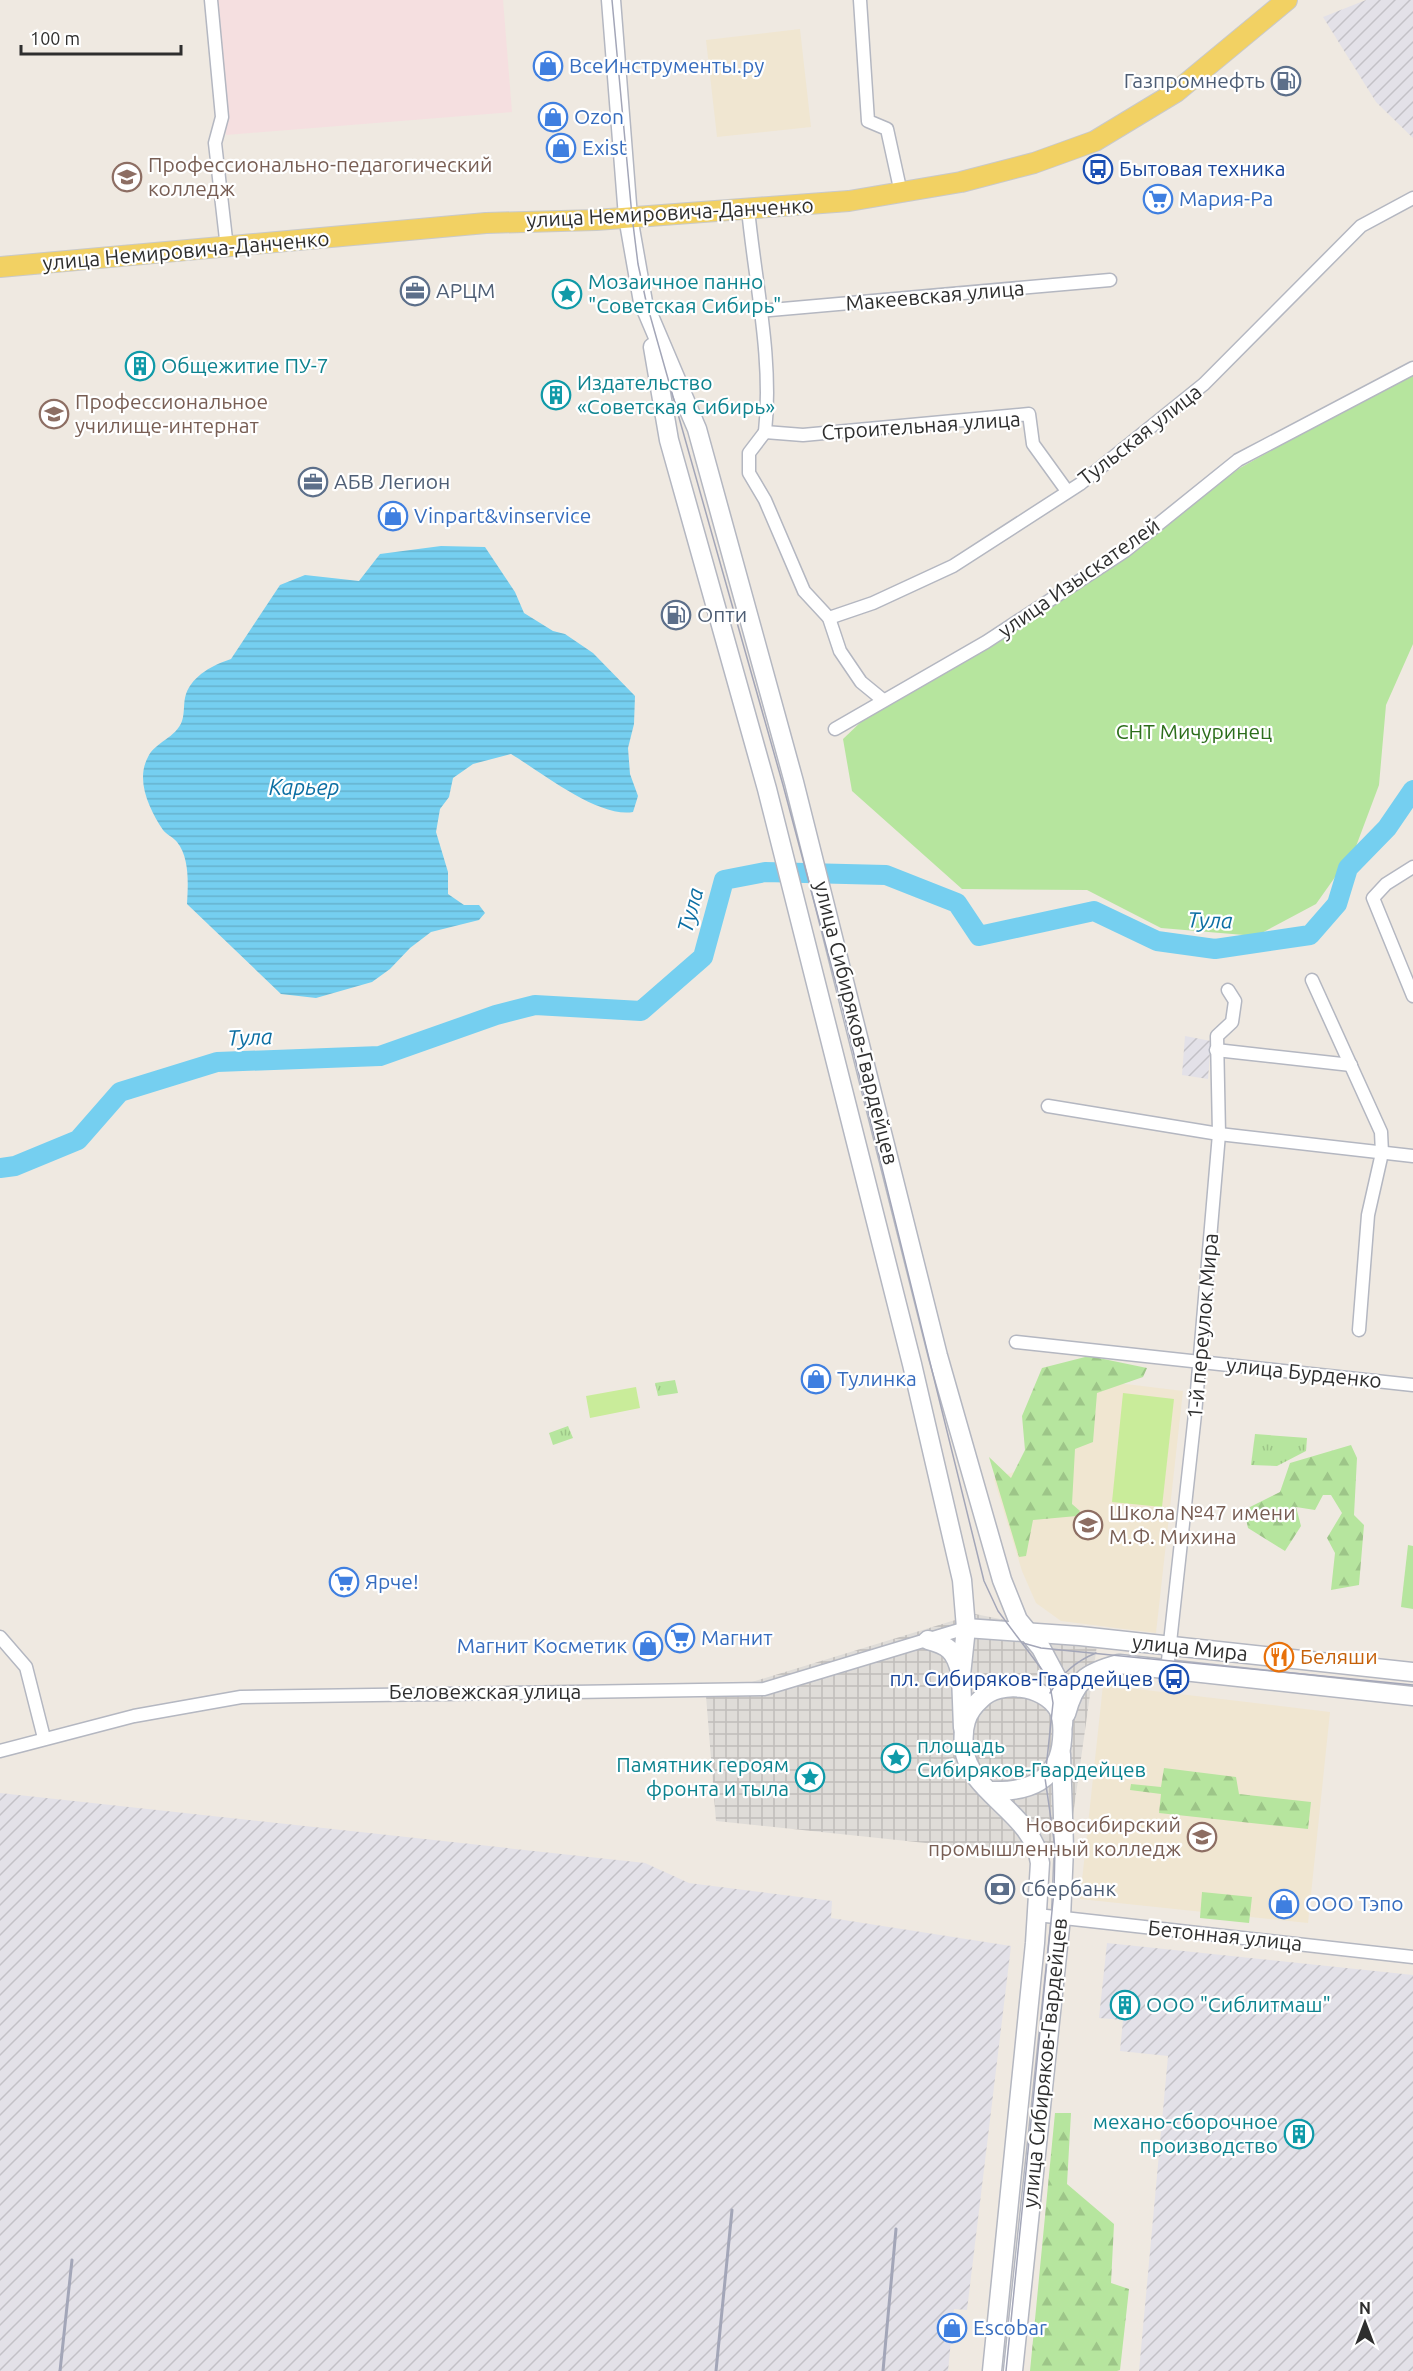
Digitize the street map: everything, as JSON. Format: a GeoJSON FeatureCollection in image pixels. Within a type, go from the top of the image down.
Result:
{"type":"FeatureCollection","features":[{"type":"Feature","properties":{"kind":"main road","name":"улица Сибиряков-Гвардейцев"},"geometry":{"type":"LineString","coordinates":[[610,0],[628,217],[669,440],[767,789],[914,1375],[962,1580],[966,1628],[961,1675],[963,1728]]}},
{"type":"Feature","properties":{"kind":"main road","name":"улица Немировича-Данченко"},"geometry":{"type":"LineString","coordinates":[[0,267],[486,223],[628,217],[849,201],[901,193],[1019,167],[1095,141],[1176,92],[1287,0]]}},
{"type":"Feature","properties":{"kind":"main road","name":"улица Сибиряков-Гвардейцев"},"geometry":{"type":"LineString","coordinates":[[648,318],[697,429],[852,1004],[938,1356],[1006,1592],[1018,1620],[1049,1661],[1061,1687],[1063,1725]]}},
{"type":"Feature","properties":{"kind":"main road","name":"улица Мира"},"geometry":{"type":"LineString","coordinates":[[966,1628],[1027,1631],[1413,1672]]}},
{"type":"Feature","properties":{"kind":"main road"},"geometry":{"type":"LineString","coordinates":[[928,1640],[947,1644],[957,1657],[961,1675]]}},
{"type":"Feature","properties":{"kind":"main road","name":"улица Мира"},"geometry":{"type":"LineString","coordinates":[[1063,1725],[1071,1695],[1083,1678],[1100,1669],[1119,1664],[1413,1696]]}},
{"type":"Feature","properties":{"kind":"main road"},"geometry":{"type":"LineString","coordinates":[[1010,1687],[1031,1689],[1053,1703],[1058,1709],[1063,1725],[1061,1753],[1053,1770],[1039,1782],[1011,1792],[991,1791],[981,1783],[970,1767],[964,1750],[963,1728],[969,1709],[987,1693],[1010,1687]]}},
{"type":"Feature","properties":{"kind":"main road","name":"улица Сибиряков-Гвардейцев"},"geometry":{"type":"LineString","coordinates":[[1014,2371],[1061,1918],[1064,1848],[1061,1753]]}},
{"type":"Feature","properties":{"kind":"main road","name":"улица Сибиряков-Гвардейцев"},"geometry":{"type":"LineString","coordinates":[[991,1791],[1024,1827],[1038,1850],[1037,1915],[992,2371]]}},
{"type":"Feature","properties":{"kind":"main road"},"geometry":{"type":"LineString","coordinates":[[1003,2259],[1024,2261]]}},
{"type":"Feature","properties":{"kind":"street"},"geometry":{"type":"LineString","coordinates":[[211,0],[222,117],[215,143],[227,248]]}},
{"type":"Feature","properties":{"kind":"street"},"geometry":{"type":"LineString","coordinates":[[860,0],[868,121],[887,129],[901,193]]}},
{"type":"Feature","properties":{"kind":"street","name":"Тульская улица"},"geometry":{"type":"LineString","coordinates":[[829,618],[873,603],[953,566],[1080,484],[1204,384],[1360,226],[1413,198]]}},
{"type":"Feature","properties":{"kind":"street"},"geometry":{"type":"LineString","coordinates":[[748,208],[760,311],[767,409],[765,432],[749,453],[749,473],[765,500],[804,591],[829,618],[840,651],[861,682],[883,700]]}},
{"type":"Feature","properties":{"kind":"street","name":"Макеевская улица"},"geometry":{"type":"LineString","coordinates":[[760,311],[1110,280]]}},
{"type":"Feature","properties":{"kind":"street","name":"улица Изыскателей"},"geometry":{"type":"LineString","coordinates":[[835,729],[986,642],[1125,551],[1238,459],[1413,368]]}},
{"type":"Feature","properties":{"kind":"street","name":"Строительная улица"},"geometry":{"type":"LineString","coordinates":[[765,432],[803,435],[1029,414],[1033,444],[1066,491]]}},
{"type":"Feature","properties":{"kind":"street"},"geometry":{"type":"LineString","coordinates":[[1412,988],[1373,898],[1386,884],[1413,867]]}},
{"type":"Feature","properties":{"kind":"street"},"geometry":{"type":"LineString","coordinates":[[1312,980],[1381,1132],[1382,1153],[1368,1215],[1359,1330]]}},
{"type":"Feature","properties":{"kind":"street","name":"1-й переулок Мира"},"geometry":{"type":"LineString","coordinates":[[1167,1670],[1220,1134],[1217,1036],[1232,1022],[1235,1001],[1228,990]]}},
{"type":"Feature","properties":{"kind":"street"},"geometry":{"type":"LineString","coordinates":[[1216,1050],[1351,1065]]}},
{"type":"Feature","properties":{"kind":"street"},"geometry":{"type":"LineString","coordinates":[[1048,1106],[1220,1134],[1413,1156]]}},
{"type":"Feature","properties":{"kind":"street","name":"улица Бурденко"},"geometry":{"type":"LineString","coordinates":[[1016,1342],[1413,1385]]}},
{"type":"Feature","properties":{"kind":"street","name":"Беловежская улица"},"geometry":{"type":"LineString","coordinates":[[0,1751],[134,1716],[241,1696],[764,1689],[966,1628]]}},
{"type":"Feature","properties":{"kind":"street"},"geometry":{"type":"LineString","coordinates":[[0,1638],[26,1667],[44,1738]]}},
{"type":"Feature","properties":{"kind":"street","name":"Бетонная улица"},"geometry":{"type":"LineString","coordinates":[[1037,1915],[1413,1956]]}},
{"type":"Feature","properties":{"kind":"shaded area"},"geometry":{"type":"Polygon","coordinates":[[[213,0],[503,0],[512,112],[226,135],[213,0]]]}},
{"type":"Feature","properties":{"kind":"shaded area"},"geometry":{"type":"Polygon","coordinates":[[[1366,0],[1413,0],[1413,138],[1376,102],[1323,17],[1366,0]]]}},
{"type":"Feature","properties":{"kind":"shaded area"},"geometry":{"type":"Polygon","coordinates":[[[800,29],[811,127],[717,137],[706,40],[800,29]]]}},
{"type":"Feature","properties":{"kind":"shaded area"},"geometry":{"type":"Polygon","coordinates":[[[1185,1036],[1211,1041],[1208,1079],[1182,1075],[1185,1036]]]}},
{"type":"Feature","properties":{"kind":"shaded area","name":"Школа №47 имени М.Ф. Михина"},"geometry":{"type":"Polygon","coordinates":[[[1093,1380],[1183,1391],[1156,1633],[1061,1621],[1036,1603],[1022,1571],[994,1479],[1025,1468],[1093,1380]]]}},
{"type":"Feature","properties":{"kind":"shaded area","name":"площадь Сибиряков-Гвардейцев"},"geometry":{"type":"Polygon","coordinates":[[[975,1614],[1098,1638],[1067,1858],[716,1821],[706,1696],[975,1614]]]}},
{"type":"Feature","properties":{"kind":"shaded area","name":"Новосибирский промышленный колледж"},"geometry":{"type":"Polygon","coordinates":[[[1103,1685],[1330,1712],[1308,1923],[1080,1899],[1103,1685]]]}},
{"type":"Feature","properties":{"kind":"shaded area"},"geometry":{"type":"Polygon","coordinates":[[[0,1793],[645,1863],[689,1883],[832,1901],[831,1918],[1011,1946],[967,2310],[954,2309],[948,2371],[0,2371],[0,1793]]]}},
{"type":"Feature","properties":{"kind":"shaded area","name":"ООО \"Сиблитмаш\""},"geometry":{"type":"Polygon","coordinates":[[[1107,1943],[1413,1975],[1413,2371],[1139,2371],[1168,2056],[1120,2051],[1123,2020],[1099,2018],[1107,1943]]]}},
{"type":"Feature","properties":{"kind":"green space","name":"СНТ Мичуринец"},"geometry":{"type":"Polygon","coordinates":[[[1413,371],[1413,644],[1386,705],[1379,785],[1355,849],[1316,904],[1256,936],[1161,928],[1087,890],[962,889],[852,791],[843,739],[885,699],[1125,551],[1240,468],[1413,371]]]}},
{"type":"Feature","properties":{"kind":"green space"},"geometry":{"type":"Polygon","coordinates":[[[1089,1356],[1147,1368],[1143,1377],[1097,1393],[1093,1442],[1075,1449],[1072,1504],[1080,1511],[1077,1516],[1033,1520],[1026,1556],[1019,1557],[989,1457],[1011,1478],[1025,1450],[1022,1416],[1042,1368],[1089,1356]]]}},
{"type":"Feature","properties":{"kind":"green space"},"geometry":{"type":"Polygon","coordinates":[[[675,1380],[678,1393],[658,1396],[655,1383],[675,1380]]]}},
{"type":"Feature","properties":{"kind":"green space"},"geometry":{"type":"Polygon","coordinates":[[[636,1387],[640,1408],[590,1418],[586,1396],[636,1387]]]}},
{"type":"Feature","properties":{"kind":"green space"},"geometry":{"type":"Polygon","coordinates":[[[1123,1393],[1174,1399],[1162,1507],[1112,1502],[1123,1393]]]}},
{"type":"Feature","properties":{"kind":"green space"},"geometry":{"type":"Polygon","coordinates":[[[568,1426],[573,1438],[553,1445],[549,1433],[568,1426]]]}},
{"type":"Feature","properties":{"kind":"green space"},"geometry":{"type":"Polygon","coordinates":[[[1255,1434],[1307,1438],[1306,1451],[1277,1466],[1251,1465],[1255,1434]]]}},
{"type":"Feature","properties":{"kind":"green space"},"geometry":{"type":"Polygon","coordinates":[[[1351,1445],[1357,1458],[1354,1515],[1364,1525],[1359,1585],[1331,1590],[1335,1553],[1327,1538],[1342,1513],[1331,1495],[1323,1495],[1315,1510],[1296,1507],[1301,1526],[1285,1551],[1248,1528],[1244,1510],[1280,1492],[1290,1463],[1351,1445]]]}},
{"type":"Feature","properties":{"kind":"green space"},"geometry":{"type":"Polygon","coordinates":[[[1408,1545],[1413,1546],[1413,1609],[1401,1607],[1408,1545]]]}},
{"type":"Feature","properties":{"kind":"green space"},"geometry":{"type":"Polygon","coordinates":[[[1164,1768],[1236,1777],[1239,1794],[1311,1802],[1308,1829],[1159,1813],[1161,1794],[1130,1790],[1131,1784],[1161,1787],[1164,1768]]]}},
{"type":"Feature","properties":{"kind":"green space"},"geometry":{"type":"Polygon","coordinates":[[[1202,1892],[1252,1897],[1249,1923],[1200,1918],[1202,1892]]]}},
{"type":"Feature","properties":{"kind":"green space"},"geometry":{"type":"Polygon","coordinates":[[[1055,2113],[1071,2113],[1067,2184],[1114,2224],[1111,2283],[1129,2289],[1120,2370],[1117,2371],[1030,2371],[1055,2113]]]}},
{"type":"Feature","properties":{"kind":"water","name":"Карьер"},"geometry":{"type":"Polygon","coordinates":[[[441,546],[485,547],[515,592],[524,613],[553,631],[565,634],[593,653],[635,696],[634,724],[628,748],[630,774],[638,796],[633,812],[619,812],[587,801],[511,754],[473,764],[453,778],[449,797],[440,809],[436,832],[448,872],[448,894],[464,905],[479,905],[485,913],[479,920],[431,932],[372,982],[316,998],[281,994],[187,904],[187,872],[184,856],[177,842],[163,830],[153,814],[144,785],[144,766],[155,747],[179,727],[183,718],[186,694],[193,681],[217,664],[231,659],[280,585],[305,575],[359,581],[380,554],[441,546]]]}},
{"type":"Feature","properties":{"kind":"waterway","name":"Тула"},"geometry":{"type":"LineString","coordinates":[[0,1168],[15,1166],[78,1140],[120,1092],[217,1062],[380,1056],[496,1015],[535,1005],[641,1011],[703,957],[724,880],[765,872],[886,875],[957,903],[979,936],[1094,911],[1157,941],[1215,949],[1310,935],[1337,904],[1348,868],[1387,828],[1413,790]]}},
{"type":"Feature","properties":{"kind":"tram line"},"geometry":{"type":"LineString","coordinates":[[612,0],[632,216],[638,264],[646,301],[783,785],[842,1006],[984,1581],[998,1611],[1049,1679],[1053,1703],[1045,1778],[1055,1847],[1054,1891],[1006,2371]]}},
{"type":"Feature","properties":{"kind":"tram line"},"geometry":{"type":"LineString","coordinates":[[1023,1643],[1041,1648],[1413,1685]]}},
{"type":"Feature","properties":{"kind":"tram line"},"geometry":{"type":"LineString","coordinates":[[1050,1693],[1070,1669],[1096,1653]]}},
{"type":"Feature","properties":{"kind":"railway"},"geometry":{"type":"LineString","coordinates":[[716,2371],[732,2210]]}},
{"type":"Feature","properties":{"kind":"railway"},"geometry":{"type":"LineString","coordinates":[[883,2371],[896,2229]]}},
{"type":"Feature","properties":{"kind":"railway"},"geometry":{"type":"LineString","coordinates":[[60,2371],[72,2260]]}},
{"type":"Feature","properties":{"kind":"place","name":"ВсеИнструменты.ру"},"geometry":{"type":"Point","coordinates":[548,66]}},
{"type":"Feature","properties":{"kind":"place","name":"Газпромнефть"},"geometry":{"type":"Point","coordinates":[1286,81]}},
{"type":"Feature","properties":{"kind":"place","name":"Ozon"},"geometry":{"type":"Point","coordinates":[553,117]}},
{"type":"Feature","properties":{"kind":"place","name":"Exist"},"geometry":{"type":"Point","coordinates":[561,148]}},
{"type":"Feature","properties":{"kind":"place","name":"Бытовая техника"},"geometry":{"type":"Point","coordinates":[1098,169]}},
{"type":"Feature","properties":{"kind":"place","name":"Профессионально-педагогический колледж"},"geometry":{"type":"Point","coordinates":[127,177]}},
{"type":"Feature","properties":{"kind":"place","name":"Мария-Ра"},"geometry":{"type":"Point","coordinates":[1158,199]}},
{"type":"Feature","properties":{"kind":"place","name":"АРЦМ"},"geometry":{"type":"Point","coordinates":[415,291]}},
{"type":"Feature","properties":{"kind":"place","name":"Мозаичное панно \"Советская Сибирь\""},"geometry":{"type":"Point","coordinates":[567,294]}},
{"type":"Feature","properties":{"kind":"place","name":"Общежитие ПУ-7"},"geometry":{"type":"Point","coordinates":[140,366]}},
{"type":"Feature","properties":{"kind":"place","name":"Издательство «Советская Сибирь»"},"geometry":{"type":"Point","coordinates":[556,395]}},
{"type":"Feature","properties":{"kind":"place","name":"Профессиональное училище-интернат"},"geometry":{"type":"Point","coordinates":[54,414]}},
{"type":"Feature","properties":{"kind":"place","name":"АБВ Легион"},"geometry":{"type":"Point","coordinates":[313,482]}},
{"type":"Feature","properties":{"kind":"place","name":"Vinpart&vinservice"},"geometry":{"type":"Point","coordinates":[393,516]}},
{"type":"Feature","properties":{"kind":"place","name":"Опти"},"geometry":{"type":"Point","coordinates":[676,615]}},
{"type":"Feature","properties":{"kind":"place","name":"Тулинка"},"geometry":{"type":"Point","coordinates":[816,1379]}},
{"type":"Feature","properties":{"kind":"place","name":"Школа №47 имени М.Ф. Михина"},"geometry":{"type":"Point","coordinates":[1088,1525]}},
{"type":"Feature","properties":{"kind":"place","name":"Ярче!"},"geometry":{"type":"Point","coordinates":[344,1582]}},
{"type":"Feature","properties":{"kind":"place","name":"Магнит"},"geometry":{"type":"Point","coordinates":[680,1638]}},
{"type":"Feature","properties":{"kind":"place","name":"Магнит Косметик"},"geometry":{"type":"Point","coordinates":[648,1646]}},
{"type":"Feature","properties":{"kind":"place","name":"Беляши"},"geometry":{"type":"Point","coordinates":[1279,1657]}},
{"type":"Feature","properties":{"kind":"place","name":"пл. Сибиряков-Гвардейцев"},"geometry":{"type":"Point","coordinates":[1174,1679]}},
{"type":"Feature","properties":{"kind":"place","name":"площадь Сибиряков-Гвардейцев"},"geometry":{"type":"Point","coordinates":[896,1758]}},
{"type":"Feature","properties":{"kind":"place","name":"Памятник героям фронта и тыла"},"geometry":{"type":"Point","coordinates":[810,1777]}},
{"type":"Feature","properties":{"kind":"place","name":"Новосибирский промышленный колледж"},"geometry":{"type":"Point","coordinates":[1202,1837]}},
{"type":"Feature","properties":{"kind":"place","name":"Сбербанк"},"geometry":{"type":"Point","coordinates":[1000,1889]}},
{"type":"Feature","properties":{"kind":"place","name":"ООО Тэпо"},"geometry":{"type":"Point","coordinates":[1284,1904]}},
{"type":"Feature","properties":{"kind":"place","name":"ООО \"Сиблитмаш\""},"geometry":{"type":"Point","coordinates":[1125,2005]}},
{"type":"Feature","properties":{"kind":"place","name":"механо-сборочное производство"},"geometry":{"type":"Point","coordinates":[1299,2134]}},
{"type":"Feature","properties":{"kind":"place","name":"Escobar"},"geometry":{"type":"Point","coordinates":[952,2328]}}]}
